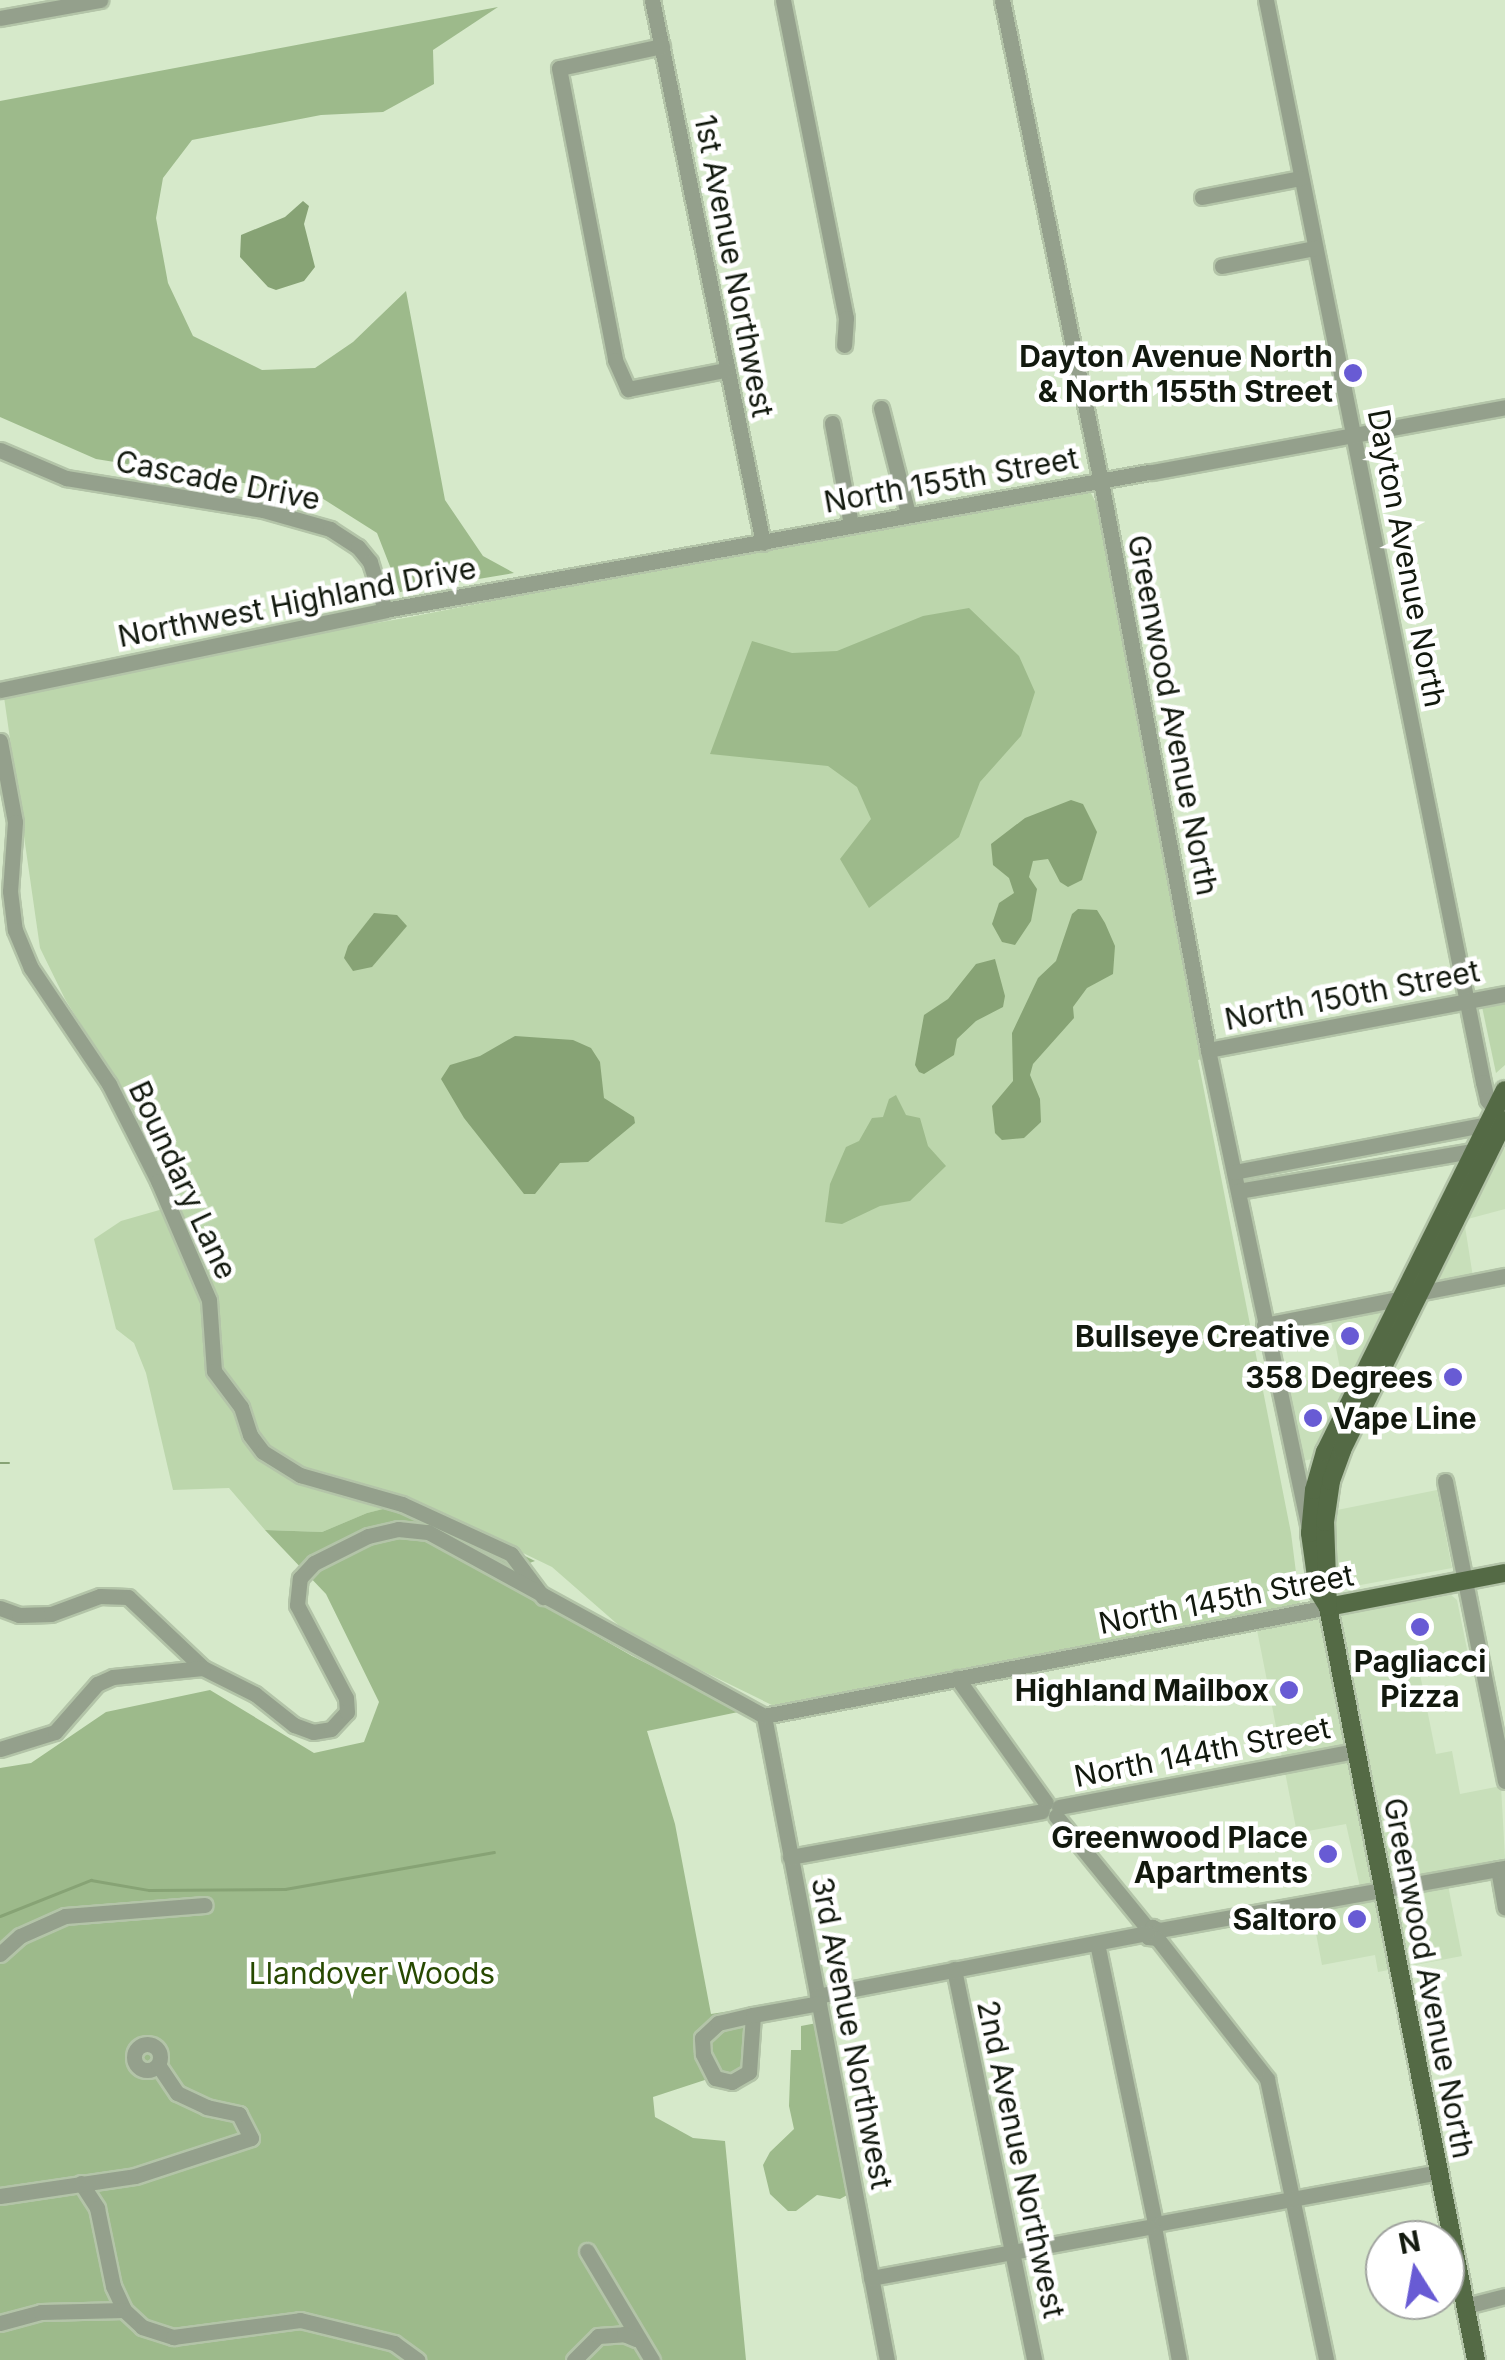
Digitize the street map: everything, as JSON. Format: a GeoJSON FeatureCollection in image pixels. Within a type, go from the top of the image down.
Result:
{"type":"FeatureCollection","features":[{"type":"Feature","properties":{"kind":"main road"},"geometry":{"type":"LineString","coordinates":[[1328,1498],[1342,1450],[1418,1293],[1499,1143],[1498,1119],[1505,1090]]}},
{"type":"Feature","properties":{"kind":"main road"},"geometry":{"type":"LineString","coordinates":[[1310,1532],[1318,1475],[1337,1422],[1473,1151],[1498,1119]]}},
{"type":"Feature","properties":{"kind":"main road","name":"Greenwood Avenue North"},"geometry":{"type":"LineString","coordinates":[[1328,1498],[1328,1607],[1476,2360]]}},
{"type":"Feature","properties":{"kind":"main road","name":"Greenwood Avenue North"},"geometry":{"type":"LineString","coordinates":[[1310,1532],[1318,1591],[1328,1607]]}},
{"type":"Feature","properties":{"kind":"main road","name":"North 145th Street"},"geometry":{"type":"LineString","coordinates":[[1328,1607],[1505,1572]]}},
{"type":"Feature","properties":{"kind":"street"},"geometry":{"type":"LineString","coordinates":[[0,18],[100,0]]}},
{"type":"Feature","properties":{"kind":"street","name":"1st Avenue Northwest"},"geometry":{"type":"LineString","coordinates":[[652,0],[763,543]]}},
{"type":"Feature","properties":{"kind":"street"},"geometry":{"type":"LineString","coordinates":[[783,0],[846,318],[844,346]]}},
{"type":"Feature","properties":{"kind":"street","name":"Greenwood Avenue North"},"geometry":{"type":"LineString","coordinates":[[1002,0],[1101,481],[1208,1050],[1287,1440],[1310,1532]]}},
{"type":"Feature","properties":{"kind":"street","name":"Dayton Avenue North"},"geometry":{"type":"LineString","coordinates":[[1266,0],[1482,1082],[1498,1119]]}},
{"type":"Feature","properties":{"kind":"street"},"geometry":{"type":"LineString","coordinates":[[662,46],[559,68],[615,360],[628,389],[726,370]]}},
{"type":"Feature","properties":{"kind":"street"},"geometry":{"type":"LineString","coordinates":[[1202,197],[1301,178]]}},
{"type":"Feature","properties":{"kind":"street"},"geometry":{"type":"LineString","coordinates":[[1222,266],[1315,248]]}},
{"type":"Feature","properties":{"kind":"street","name":"North 155th Street"},"geometry":{"type":"LineString","coordinates":[[606,572],[1505,407]]}},
{"type":"Feature","properties":{"kind":"street"},"geometry":{"type":"LineString","coordinates":[[880,408],[908,514]]}},
{"type":"Feature","properties":{"kind":"street"},"geometry":{"type":"LineString","coordinates":[[832,423],[851,525]]}},
{"type":"Feature","properties":{"kind":"street","name":"Cascade Drive"},"geometry":{"type":"LineString","coordinates":[[0,450],[66,478],[263,510],[330,529],[358,547],[370,562],[385,610]]}},
{"type":"Feature","properties":{"kind":"street","name":"Northwest Highland Drive"},"geometry":{"type":"LineString","coordinates":[[0,690],[385,610],[606,572]]}},
{"type":"Feature","properties":{"kind":"street","name":"Boundary Lane"},"geometry":{"type":"LineString","coordinates":[[1,750],[15,822],[16,860],[10,891],[15,930],[32,968],[109,1084],[158,1181],[209,1300],[214,1371],[242,1407],[250,1434],[263,1452],[300,1475],[402,1504],[511,1554],[543,1597]]}},
{"type":"Feature","properties":{"kind":"street","name":"North 150th Street"},"geometry":{"type":"LineString","coordinates":[[1208,1050],[1505,994]]}},
{"type":"Feature","properties":{"kind":"street"},"geometry":{"type":"LineString","coordinates":[[1234,1172],[1498,1119]]}},
{"type":"Feature","properties":{"kind":"street"},"geometry":{"type":"LineString","coordinates":[[1396,1141],[1400,1164]]}},
{"type":"Feature","properties":{"kind":"street"},"geometry":{"type":"LineString","coordinates":[[1238,1192],[1473,1151]]}},
{"type":"Feature","properties":{"kind":"street"},"geometry":{"type":"LineString","coordinates":[[1275,1164],[1278,1184]]}},
{"type":"Feature","properties":{"kind":"street"},"geometry":{"type":"LineString","coordinates":[[1418,1293],[1505,1276]]}},
{"type":"Feature","properties":{"kind":"street"},"geometry":{"type":"LineString","coordinates":[[1264,1325],[1398,1299]]}},
{"type":"Feature","properties":{"kind":"street","name":"Greenwood Avenue North"},"geometry":{"type":"LineString","coordinates":[[1287,1440],[1298,1460],[1326,1484],[1328,1498]]}},
{"type":"Feature","properties":{"kind":"street"},"geometry":{"type":"LineString","coordinates":[[1445,1481],[1505,1781]]}},
{"type":"Feature","properties":{"kind":"street","name":"Boundary Lane"},"geometry":{"type":"LineString","coordinates":[[203,1668],[256,1694],[294,1725],[313,1732],[331,1730],[348,1712],[346,1698],[297,1605],[295,1593],[300,1578],[314,1563],[368,1536],[398,1529],[428,1532],[764,1716]]}},
{"type":"Feature","properties":{"kind":"street"},"geometry":{"type":"LineString","coordinates":[[0,1608],[19,1616],[52,1614],[100,1596],[128,1597],[203,1668]]}},
{"type":"Feature","properties":{"kind":"street","name":"North 145th Street"},"geometry":{"type":"LineString","coordinates":[[764,1716],[1328,1607]]}},
{"type":"Feature","properties":{"kind":"street"},"geometry":{"type":"LineString","coordinates":[[0,1749],[54,1732],[97,1684],[113,1676],[203,1668]]}},
{"type":"Feature","properties":{"kind":"street"},"geometry":{"type":"LineString","coordinates":[[957,1678],[1051,1809],[1268,2079],[1326,2360]]}},
{"type":"Feature","properties":{"kind":"street","name":"3rd Avenue Northwest"},"geometry":{"type":"LineString","coordinates":[[764,1716],[886,2360]]}},
{"type":"Feature","properties":{"kind":"street","name":"North 144th Street"},"geometry":{"type":"LineString","coordinates":[[790,1858],[1355,1751]]}},
{"type":"Feature","properties":{"kind":"street"},"geometry":{"type":"LineString","coordinates":[[753,2016],[749,2072],[732,2082],[715,2078],[703,2054],[705,2033],[718,2023],[954,1968],[1502,1869],[1505,1908]]}},
{"type":"Feature","properties":{"kind":"street"},"geometry":{"type":"LineString","coordinates":[[0,1954],[34,1928],[65,1916],[205,1905]]}},
{"type":"Feature","properties":{"kind":"street"},"geometry":{"type":"LineString","coordinates":[[1097,1943],[1179,2360]]}},
{"type":"Feature","properties":{"kind":"street","name":"2nd Avenue Northwest"},"geometry":{"type":"LineString","coordinates":[[954,1968],[1034,2360]]}},
{"type":"Feature","properties":{"kind":"street"},"geometry":{"type":"LineString","coordinates":[[0,2196],[166,2168],[250,2138],[239,2114],[208,2107],[177,2092],[158,2064]]}},
{"type":"Feature","properties":{"kind":"street"},"geometry":{"type":"LineString","coordinates":[[871,2278],[1439,2172]]}},
{"type":"Feature","properties":{"kind":"street"},"geometry":{"type":"LineString","coordinates":[[81,2182],[97,2208],[113,2286],[124,2310],[142,2326],[173,2337],[312,2321],[394,2344],[417,2360]]}},
{"type":"Feature","properties":{"kind":"street"},"geometry":{"type":"LineString","coordinates":[[588,2251],[636,2339],[652,2360]]}},
{"type":"Feature","properties":{"kind":"street"},"geometry":{"type":"LineString","coordinates":[[1466,2306],[1505,2296]]}},
{"type":"Feature","properties":{"kind":"street"},"geometry":{"type":"LineString","coordinates":[[0,2323],[41,2312],[124,2310]]}},
{"type":"Feature","properties":{"kind":"street"},"geometry":{"type":"LineString","coordinates":[[574,2360],[598,2336],[636,2339]]}},
{"type":"Feature","properties":{"kind":"shaded area"},"geometry":{"type":"Polygon","coordinates":[[[303,201],[309,206],[304,224],[315,267],[304,281],[276,290],[268,287],[240,257],[241,235],[285,217],[303,201]]]}},
{"type":"Feature","properties":{"kind":"shaded area"},"geometry":{"type":"Polygon","coordinates":[[[1074,487],[1090,491],[1096,503],[1206,1058],[1198,1060],[1291,1533],[1300,1604],[776,1707],[631,1636],[552,1567],[416,1501],[367,1513],[322,1532],[265,1530],[229,1488],[173,1490],[146,1373],[134,1343],[116,1329],[94,1239],[121,1221],[177,1205],[133,1108],[65,999],[40,948],[4,697],[23,686],[410,617],[1074,487]]]}},
{"type":"Feature","properties":{"kind":"shaded area"},"geometry":{"type":"Polygon","coordinates":[[[1071,800],[1083,804],[1097,832],[1082,880],[1068,887],[1060,882],[1048,859],[1033,861],[1029,877],[1037,889],[1031,921],[1015,945],[1002,942],[992,924],[999,903],[1014,893],[1009,878],[993,865],[991,844],[1025,818],[1071,800]]]}},
{"type":"Feature","properties":{"kind":"shaded area"},"geometry":{"type":"Polygon","coordinates":[[[1078,909],[1097,910],[1105,923],[1115,946],[1113,974],[1087,988],[1073,1007],[1074,1018],[1033,1064],[1030,1075],[1040,1099],[1041,1122],[1024,1138],[1002,1140],[995,1133],[992,1106],[1013,1081],[1012,1033],[1038,978],[1056,961],[1072,914],[1078,909]]]}},
{"type":"Feature","properties":{"kind":"shaded area"},"geometry":{"type":"Polygon","coordinates":[[[374,913],[397,915],[407,926],[372,967],[353,971],[344,958],[348,946],[374,913]]]}},
{"type":"Feature","properties":{"kind":"shaded area"},"geometry":{"type":"Polygon","coordinates":[[[995,959],[1005,996],[1003,1007],[976,1021],[957,1039],[954,1055],[924,1074],[919,1072],[915,1065],[924,1015],[948,999],[976,964],[995,959]]]}},
{"type":"Feature","properties":{"kind":"shaded area"},"geometry":{"type":"Polygon","coordinates":[[[1505,999],[1505,1065],[1496,1073],[1481,1002],[1505,999]]]}},
{"type":"Feature","properties":{"kind":"shaded area"},"geometry":{"type":"Polygon","coordinates":[[[515,1036],[573,1040],[591,1048],[600,1062],[604,1098],[634,1117],[635,1123],[588,1162],[560,1163],[535,1194],[524,1194],[464,1118],[441,1079],[450,1065],[480,1056],[515,1036]]]}},
{"type":"Feature","properties":{"kind":"shaded area"},"geometry":{"type":"Polygon","coordinates":[[[1505,1148],[1505,1209],[1464,1220],[1473,1277],[1446,1282],[1434,1275],[1499,1149],[1505,1148]]]}},
{"type":"Feature","properties":{"kind":"shaded area"},"geometry":{"type":"Polygon","coordinates":[[[1386,1310],[1316,1458],[1303,1461],[1288,1384],[1341,1374],[1331,1321],[1386,1310]]]}},
{"type":"Feature","properties":{"kind":"shaded area"},"geometry":{"type":"Polygon","coordinates":[[[1437,1490],[1452,1568],[1339,1589],[1333,1533],[1337,1510],[1437,1490]]]}},
{"type":"Feature","properties":{"kind":"shaded area"},"geometry":{"type":"Polygon","coordinates":[[[1451,1595],[1457,1600],[1469,1659],[1419,1669],[1436,1754],[1452,1751],[1460,1794],[1501,1786],[1505,1858],[1445,1870],[1462,1956],[1378,1972],[1375,1955],[1322,1965],[1309,1897],[1360,1887],[1346,1824],[1297,1833],[1257,1630],[1451,1595]]]}},
{"type":"Feature","properties":{"kind":"green space"},"geometry":{"type":"Polygon","coordinates":[[[498,7],[433,50],[434,84],[383,112],[321,115],[192,140],[163,178],[156,218],[168,283],[193,336],[262,370],[315,368],[353,342],[406,291],[445,500],[483,556],[514,573],[400,592],[377,533],[317,495],[96,459],[0,417],[0,101],[498,7]]]}},
{"type":"Feature","properties":{"kind":"green space"},"geometry":{"type":"Polygon","coordinates":[[[969,608],[1019,656],[1035,692],[1021,736],[980,782],[959,837],[869,908],[840,859],[871,819],[857,787],[828,766],[710,754],[752,641],[792,653],[837,651],[923,616],[969,608]]]}},
{"type":"Feature","properties":{"kind":"green space"},"geometry":{"type":"Polygon","coordinates":[[[896,1095],[906,1115],[920,1118],[928,1146],[946,1166],[910,1201],[880,1206],[842,1224],[825,1222],[830,1184],[846,1147],[859,1141],[872,1118],[883,1117],[889,1099],[896,1095]]]}},
{"type":"Feature","properties":{"kind":"green space","name":"Llandover Woods"},"geometry":{"type":"Polygon","coordinates":[[[415,1501],[535,1561],[493,1576],[632,1656],[743,1711],[647,1731],[675,1824],[711,2014],[743,2009],[746,2023],[742,2068],[734,2075],[717,2076],[653,2097],[655,2117],[693,2138],[725,2141],[746,2360],[0,2360],[0,1768],[31,1763],[106,1712],[210,1690],[314,1753],[364,1742],[379,1702],[326,1594],[265,1530],[322,1532],[367,1513],[415,1501]]]}},
{"type":"Feature","properties":{"kind":"green space"},"geometry":{"type":"Polygon","coordinates":[[[817,2023],[849,2194],[840,2199],[817,2195],[796,2211],[788,2211],[770,2194],[763,2165],[770,2152],[794,2129],[789,2106],[791,2050],[801,2050],[801,2026],[817,2023]]]}},
{"type":"Feature","properties":{"kind":"waterway"},"geometry":{"type":"LineString","coordinates":[[0,1463],[9,1463]]}},
{"type":"Feature","properties":{"kind":"waterway"},"geometry":{"type":"LineString","coordinates":[[0,1916],[91,1880],[149,1890],[285,1889],[494,1852]]}},
{"type":"Feature","properties":{"kind":"place","name":"Dayton Avenue North & North 155th Street"},"geometry":{"type":"Point","coordinates":[1353,373]}},
{"type":"Feature","properties":{"kind":"place","name":"Bullseye Creative"},"geometry":{"type":"Point","coordinates":[1350,1336]}},
{"type":"Feature","properties":{"kind":"place","name":"358 Degrees"},"geometry":{"type":"Point","coordinates":[1453,1377]}},
{"type":"Feature","properties":{"kind":"place","name":"Vape Line"},"geometry":{"type":"Point","coordinates":[1313,1418]}},
{"type":"Feature","properties":{"kind":"place","name":"Pagliacci Pizza"},"geometry":{"type":"Point","coordinates":[1420,1627]}},
{"type":"Feature","properties":{"kind":"place","name":"Highland Mailbox"},"geometry":{"type":"Point","coordinates":[1289,1690]}},
{"type":"Feature","properties":{"kind":"place","name":"Greenwood Place Apartments"},"geometry":{"type":"Point","coordinates":[1328,1854]}},
{"type":"Feature","properties":{"kind":"place","name":"Saltoro"},"geometry":{"type":"Point","coordinates":[1357,1919]}}]}
